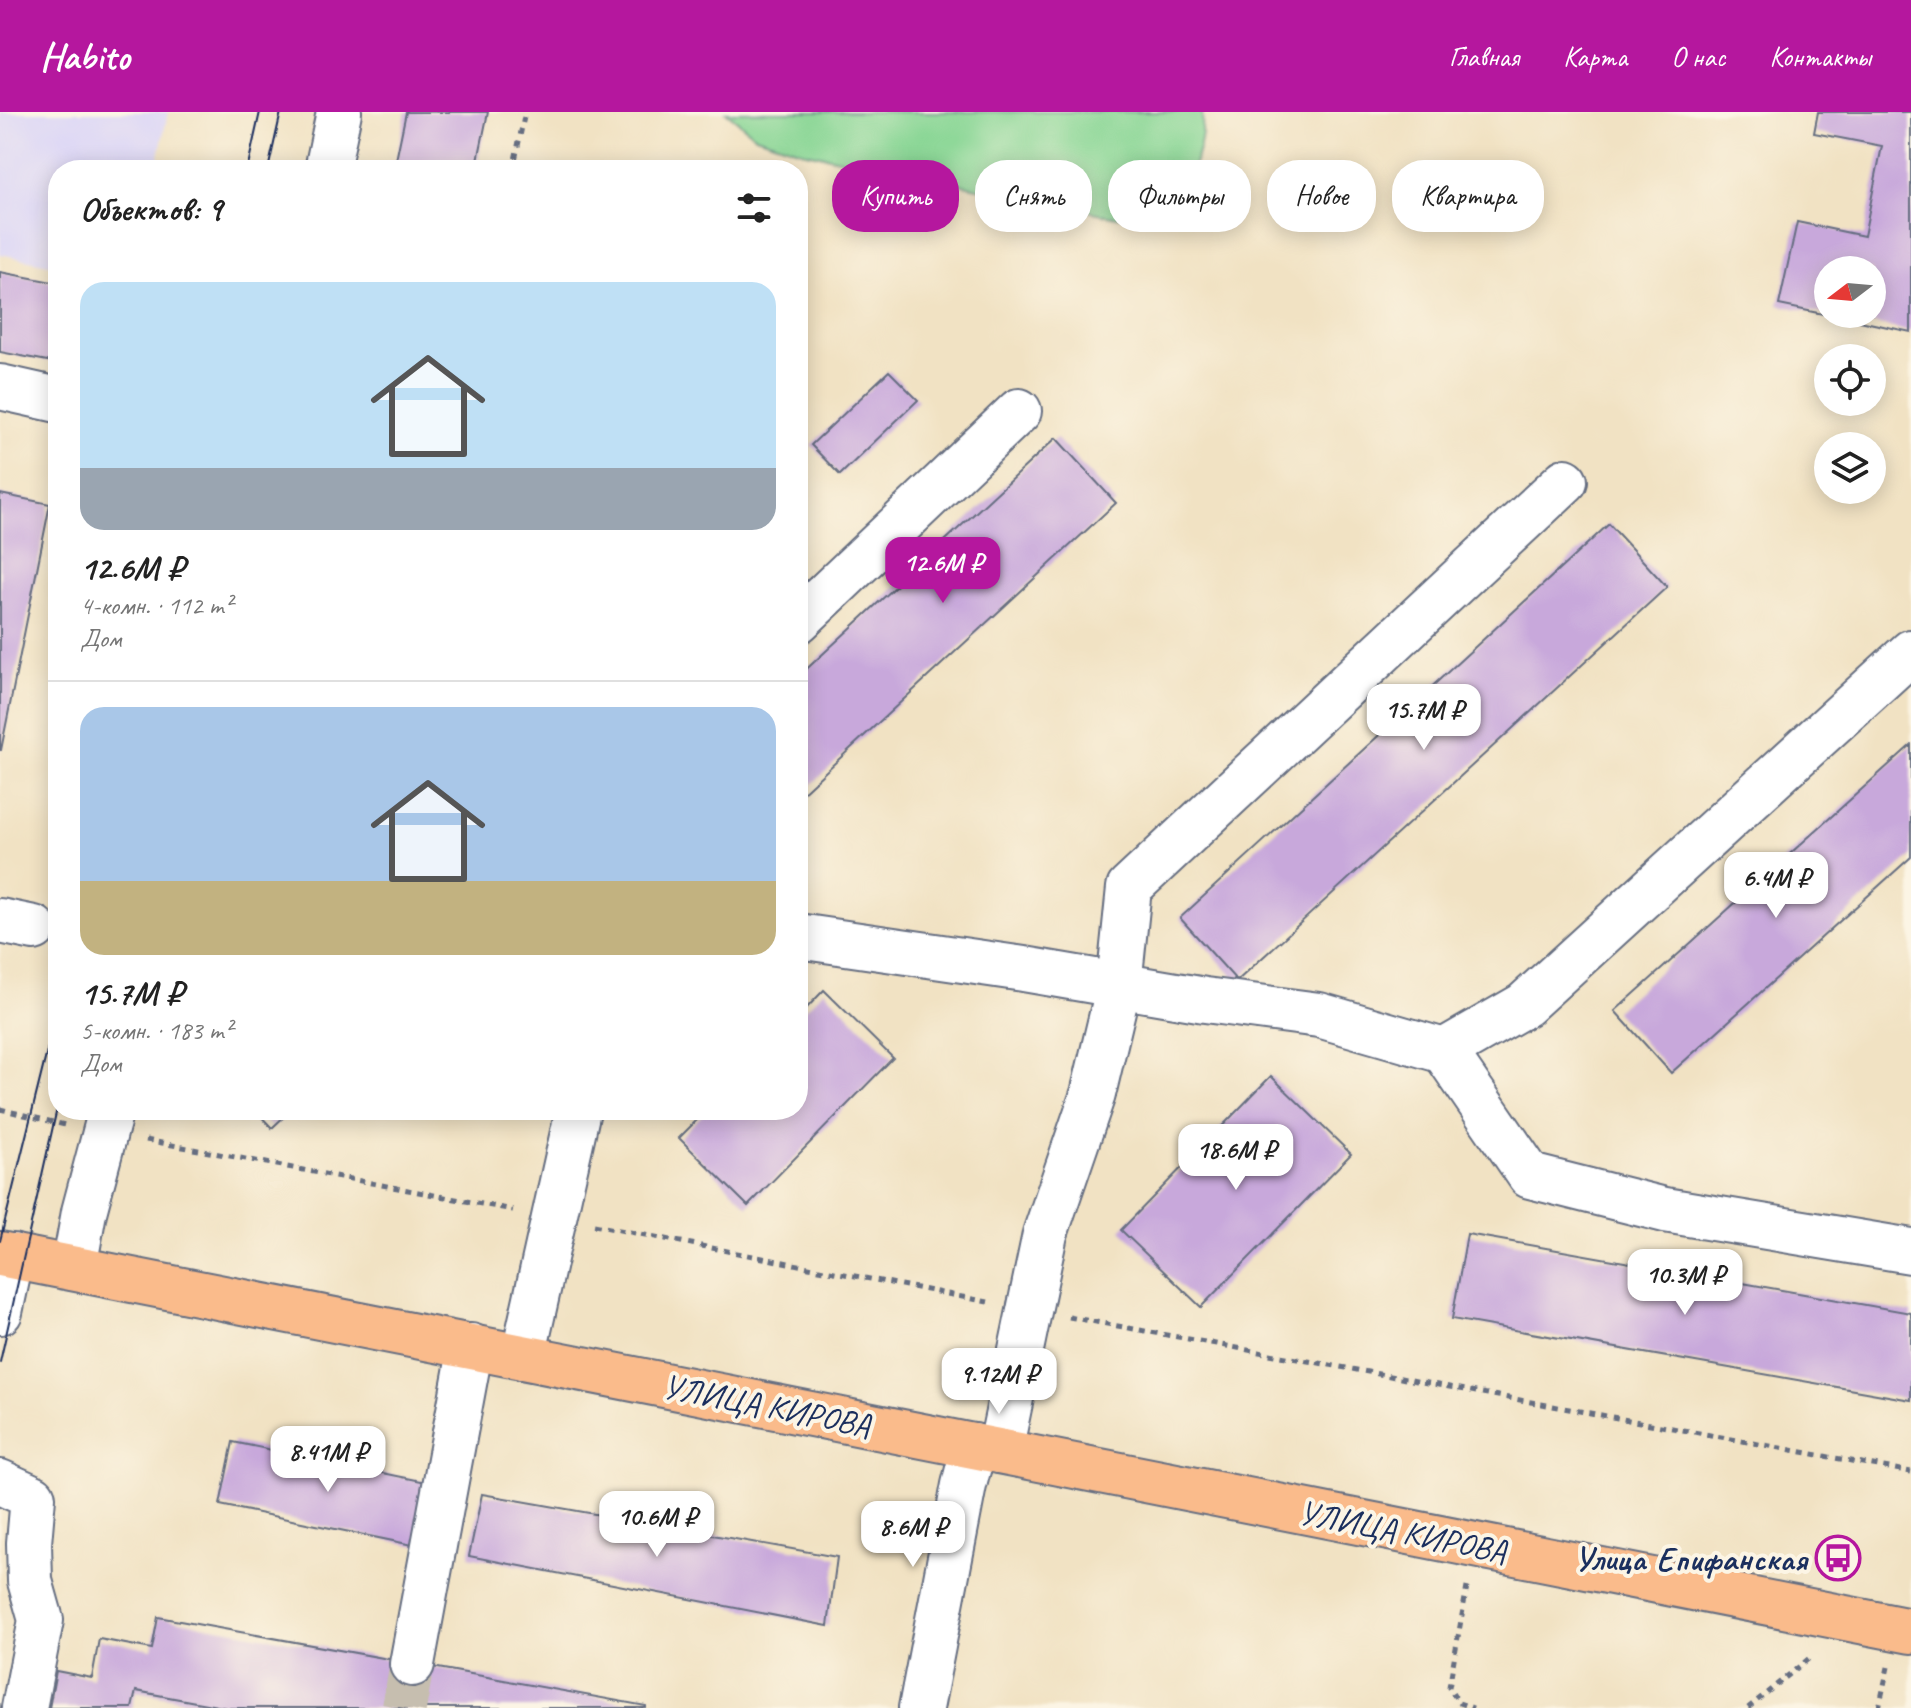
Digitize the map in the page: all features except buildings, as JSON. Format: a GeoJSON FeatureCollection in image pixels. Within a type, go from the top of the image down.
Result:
{"type":"FeatureCollection","features":[{"type":"Feature","properties":{"kind":"main road","name":"УЛИЦА КИРОВА"},"geometry":{"type":"LineString","coordinates":[[6,1255],[987,1448],[1900,1645]]}},
{"type":"Feature","properties":{"kind":"street"},"geometry":{"type":"LineString","coordinates":[[329,160],[339,112]]}},
{"type":"Feature","properties":{"kind":"street"},"geometry":{"type":"LineString","coordinates":[[0,387],[48,398]]}},
{"type":"Feature","properties":{"kind":"street"},"geometry":{"type":"LineString","coordinates":[[808,611],[1019,411]]}},
{"type":"Feature","properties":{"kind":"street"},"geometry":{"type":"LineString","coordinates":[[921,1708],[964,1485],[987,1448],[1029,1310],[1045,1234],[1093,1094],[1119,985],[1129,888],[1565,481]]}},
{"type":"Feature","properties":{"kind":"street"},"geometry":{"type":"LineString","coordinates":[[1444,1051],[1524,1005],[1911,652]]}},
{"type":"Feature","properties":{"kind":"street"},"geometry":{"type":"LineString","coordinates":[[808,938],[1319,1015],[1444,1051],[1530,1176],[1665,1210],[1911,1251]]}},
{"type":"Feature","properties":{"kind":"street"},"geometry":{"type":"LineString","coordinates":[[523,1357],[576,1120]]}},
{"type":"Feature","properties":{"kind":"street"},"geometry":{"type":"LineString","coordinates":[[74,1268],[84,1212],[108,1121]]}},
{"type":"Feature","properties":{"kind":"street"},"geometry":{"type":"LineString","coordinates":[[0,1312],[6,1255]]}},
{"type":"Feature","properties":{"kind":"street"},"geometry":{"type":"LineString","coordinates":[[412,1664],[471,1346]]}},
{"type":"Feature","properties":{"kind":"street"},"geometry":{"type":"LineString","coordinates":[[16,1490],[29,1543],[30,1581],[41,1620],[24,1708]]}},
{"type":"Feature","properties":{"kind":"path"},"geometry":{"type":"LineString","coordinates":[[515,160],[525,112]]}},
{"type":"Feature","properties":{"kind":"path"},"geometry":{"type":"LineString","coordinates":[[0,1109],[48,1114]]}},
{"type":"Feature","properties":{"kind":"path"},"geometry":{"type":"LineString","coordinates":[[108,1121],[554,1218],[1029,1310],[1911,1472]]}},
{"type":"Feature","properties":{"kind":"path"},"geometry":{"type":"LineString","coordinates":[[1467,1585],[1449,1687],[1459,1703],[1473,1708]]}},
{"type":"Feature","properties":{"kind":"path"},"geometry":{"type":"LineString","coordinates":[[1879,1708],[1900,1645]]}},
{"type":"Feature","properties":{"kind":"path"},"geometry":{"type":"LineString","coordinates":[[1748,1708],[1813,1655]]}},
{"type":"Feature","properties":{"kind":"shaded area"},"geometry":{"type":"Polygon","coordinates":[[[0,112],[168,112],[158,160],[48,160],[48,264],[0,254],[0,112]]]}},
{"type":"Feature","properties":{"kind":"green space"},"geometry":{"type":"Polygon","coordinates":[[[726,112],[1202,112],[1201,140],[1195,160],[1108,160],[1108,215],[1092,212],[1092,160],[975,160],[975,187],[959,184],[959,160],[844,160],[801,151],[756,136],[726,112]]]}},
{"type":"Feature","properties":{"kind":"tunnel"},"geometry":{"type":"LineString","coordinates":[[404,1708],[412,1664]]}},
{"type":"Feature","properties":{"kind":"tram line"},"geometry":{"type":"LineString","coordinates":[[249,160],[260,112]]}},
{"type":"Feature","properties":{"kind":"tram line"},"geometry":{"type":"LineString","coordinates":[[270,160],[281,112]]}},
{"type":"Feature","properties":{"kind":"tram line"},"geometry":{"type":"LineString","coordinates":[[0,1241],[48,1047]]}},
{"type":"Feature","properties":{"kind":"tram line"},"geometry":{"type":"LineString","coordinates":[[0,1362],[54,1120]]}},
{"type":"Feature","properties":{"kind":"place","name":"Улица Епифанская"},"geometry":{"type":"Point","coordinates":[1838,1558]}}]}
